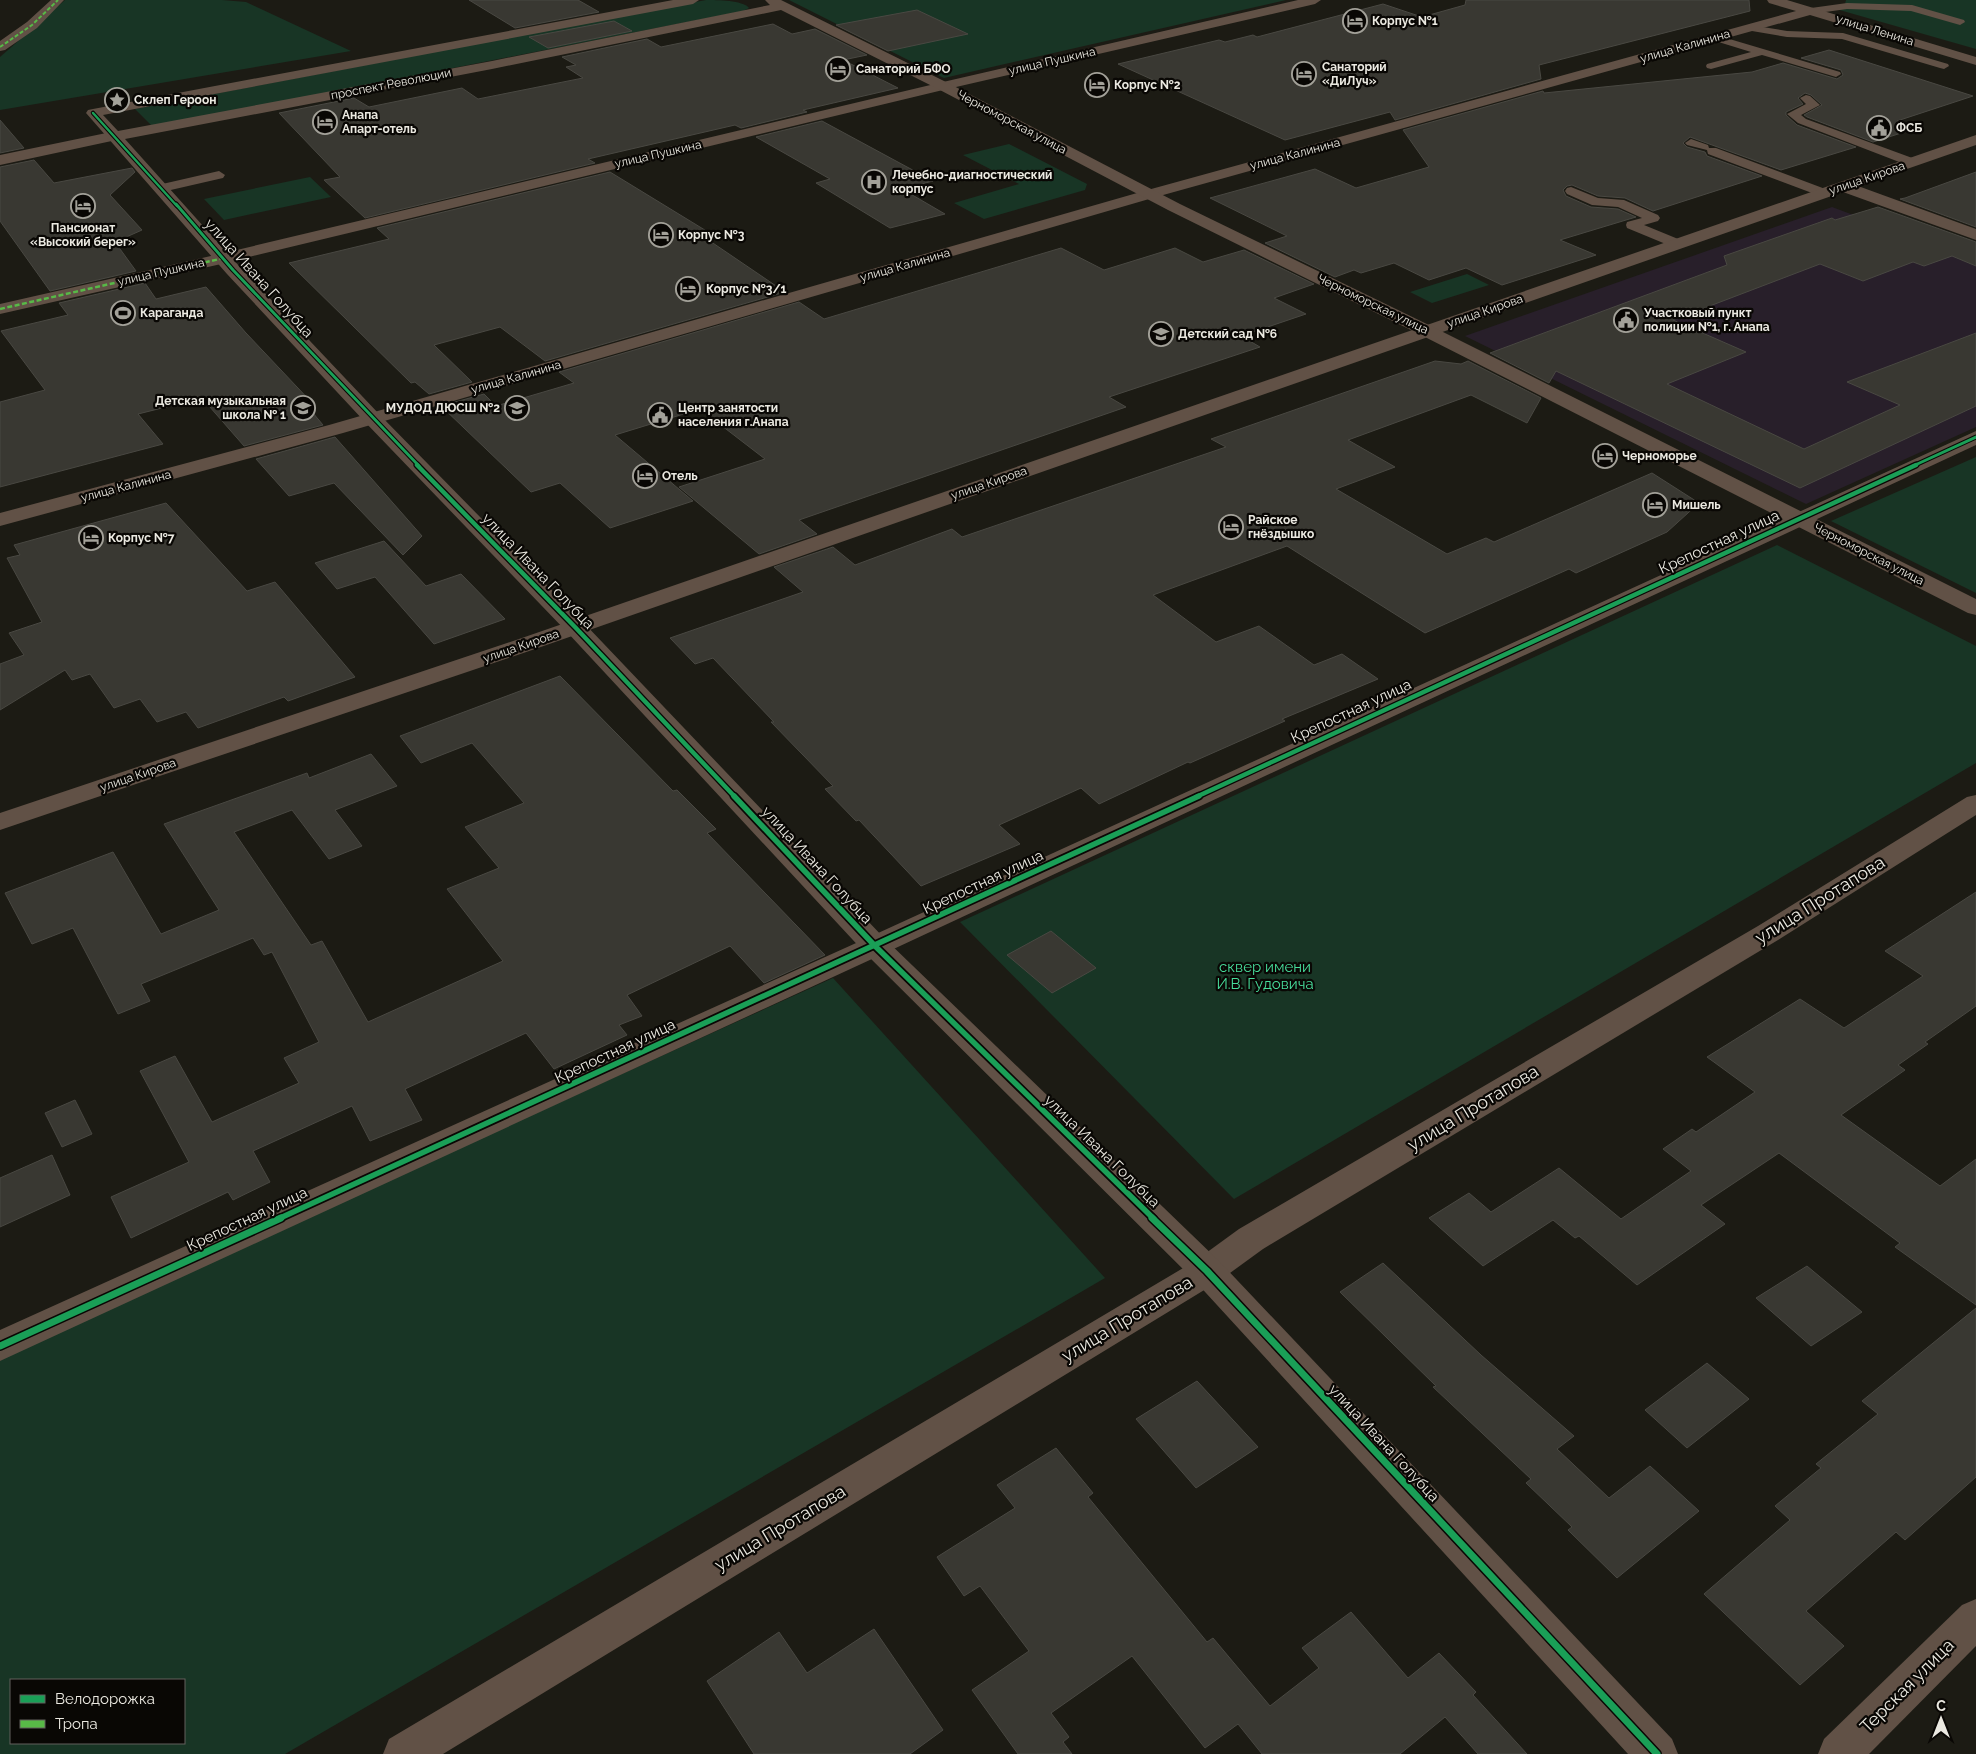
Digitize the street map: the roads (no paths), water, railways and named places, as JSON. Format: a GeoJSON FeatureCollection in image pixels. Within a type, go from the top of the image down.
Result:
{"type":"FeatureCollection","features":[{"type":"Feature","properties":{"kind":"street"},"geometry":{"type":"LineString","coordinates":[[0,47],[32,25],[58,0]]}},
{"type":"Feature","properties":{"kind":"street","name":"проспект Революции"},"geometry":{"type":"LineString","coordinates":[[93,113],[694,0]]}},
{"type":"Feature","properties":{"kind":"street","name":"улица Пушкина"},"geometry":{"type":"LineString","coordinates":[[0,309],[224,258],[943,86],[1315,0]]}},
{"type":"Feature","properties":{"kind":"street","name":"улица Ленина"},"geometry":{"type":"LineString","coordinates":[[1773,0],[1976,61]]}},
{"type":"Feature","properties":{"kind":"street","name":"проспект Революции"},"geometry":{"type":"LineString","coordinates":[[0,160],[492,64],[777,3]]}},
{"type":"Feature","properties":{"kind":"street","name":"Черноморская улица"},"geometry":{"type":"LineString","coordinates":[[777,3],[943,86],[1150,194],[1427,331],[1976,608]]}},
{"type":"Feature","properties":{"kind":"street","name":"улица Калинина"},"geometry":{"type":"LineString","coordinates":[[0,520],[372,418],[1150,194],[1811,11]]}},
{"type":"Feature","properties":{"kind":"street","name":"улица Ивана Голубца"},"geometry":{"type":"LineString","coordinates":[[93,113],[372,418],[575,627],[876,946],[1207,1271],[1657,1754]]}},
{"type":"Feature","properties":{"kind":"street","name":"улица Кирова"},"geometry":{"type":"LineString","coordinates":[[0,822],[575,627],[1976,140]]}},
{"type":"Feature","properties":{"kind":"street"},"geometry":{"type":"LineString","coordinates":[[1843,186],[1976,235]]}},
{"type":"Feature","properties":{"kind":"street","name":"Крепостная улица"},"geometry":{"type":"LineString","coordinates":[[0,1346],[876,946],[1976,437]]}},
{"type":"Feature","properties":{"kind":"street","name":"улица Протапова"},"geometry":{"type":"LineString","coordinates":[[404,1754],[1207,1271],[1251,1239],[1768,933],[1976,802]]}},
{"type":"Feature","properties":{"kind":"street","name":"Терская улица"},"geometry":{"type":"LineString","coordinates":[[1839,1754],[1976,1618]]}},
{"type":"Feature","properties":{"kind":"lane"},"geometry":{"type":"LineString","coordinates":[[1811,11],[1847,6],[1912,8],[1960,22]]}},
{"type":"Feature","properties":{"kind":"lane"},"geometry":{"type":"LineString","coordinates":[[1750,28],[1787,34],[1843,36],[1944,66]]}},
{"type":"Feature","properties":{"kind":"lane"},"geometry":{"type":"LineString","coordinates":[[1716,38],[1836,74]]}},
{"type":"Feature","properties":{"kind":"lane"},"geometry":{"type":"LineString","coordinates":[[1711,66],[1762,52]]}},
{"type":"Feature","properties":{"kind":"lane"},"geometry":{"type":"LineString","coordinates":[[1806,98],[1814,106],[1793,114],[1802,122],[1911,162]]}},
{"type":"Feature","properties":{"kind":"lane"},"geometry":{"type":"LineString","coordinates":[[1691,143],[1824,193]]}},
{"type":"Feature","properties":{"kind":"lane"},"geometry":{"type":"LineString","coordinates":[[162,188],[219,175]]}},
{"type":"Feature","properties":{"kind":"lane"},"geometry":{"type":"LineString","coordinates":[[1571,191],[1596,202],[1620,203],[1654,218],[1632,225],[1678,244]]}},
{"type":"Feature","properties":{"kind":"place","name":"Корпус №1"},"geometry":{"type":"Point","coordinates":[1355,21]}},
{"type":"Feature","properties":{"kind":"place","name":"Санаторий БФО"},"geometry":{"type":"Point","coordinates":[838,69]}},
{"type":"Feature","properties":{"kind":"place","name":"Санаторий «ДиЛуч»"},"geometry":{"type":"Point","coordinates":[1304,74]}},
{"type":"Feature","properties":{"kind":"place","name":"Корпус №2"},"geometry":{"type":"Point","coordinates":[1097,85]}},
{"type":"Feature","properties":{"kind":"place","name":"Склеп Героон"},"geometry":{"type":"Point","coordinates":[117,100]}},
{"type":"Feature","properties":{"kind":"place","name":"Анапа Апарт-отель"},"geometry":{"type":"Point","coordinates":[325,122]}},
{"type":"Feature","properties":{"kind":"place","name":"ФСБ"},"geometry":{"type":"Point","coordinates":[1879,128]}},
{"type":"Feature","properties":{"kind":"place","name":"Лечебно-диагностический корпус"},"geometry":{"type":"Point","coordinates":[874,182]}},
{"type":"Feature","properties":{"kind":"place","name":"Пансионат «Высокий берег»"},"geometry":{"type":"Point","coordinates":[83,206]}},
{"type":"Feature","properties":{"kind":"place","name":"Корпус №3"},"geometry":{"type":"Point","coordinates":[661,235]}},
{"type":"Feature","properties":{"kind":"place","name":"Корпус №3/1"},"geometry":{"type":"Point","coordinates":[688,289]}},
{"type":"Feature","properties":{"kind":"place","name":"Караганда"},"geometry":{"type":"Point","coordinates":[123,313]}},
{"type":"Feature","properties":{"kind":"place","name":"Участковый пункт полиции №1, г. Анапа"},"geometry":{"type":"Point","coordinates":[1626,320]}},
{"type":"Feature","properties":{"kind":"place","name":"Детский сад №6"},"geometry":{"type":"Point","coordinates":[1161,334]}},
{"type":"Feature","properties":{"kind":"place","name":"Детская музыкальная школа № 1"},"geometry":{"type":"Point","coordinates":[303,408]}},
{"type":"Feature","properties":{"kind":"place","name":"МУДОД ДЮСШ №2"},"geometry":{"type":"Point","coordinates":[517,408]}},
{"type":"Feature","properties":{"kind":"place","name":"Центр занятости населения г.Анапа"},"geometry":{"type":"Point","coordinates":[660,415]}},
{"type":"Feature","properties":{"kind":"place","name":"Черноморье"},"geometry":{"type":"Point","coordinates":[1605,456]}},
{"type":"Feature","properties":{"kind":"place","name":"Отель"},"geometry":{"type":"Point","coordinates":[645,476]}},
{"type":"Feature","properties":{"kind":"place","name":"Мишель"},"geometry":{"type":"Point","coordinates":[1655,505]}},
{"type":"Feature","properties":{"kind":"place","name":"Райское гнёздышко"},"geometry":{"type":"Point","coordinates":[1231,527]}},
{"type":"Feature","properties":{"kind":"place","name":"Корпус №7"},"geometry":{"type":"Point","coordinates":[91,538]}},
{"type":"Feature","properties":{"kind":"park label","name":"сквер имени И.В. Гудовича"},"geometry":{"type":"Point","coordinates":[1265,976]}}]}
